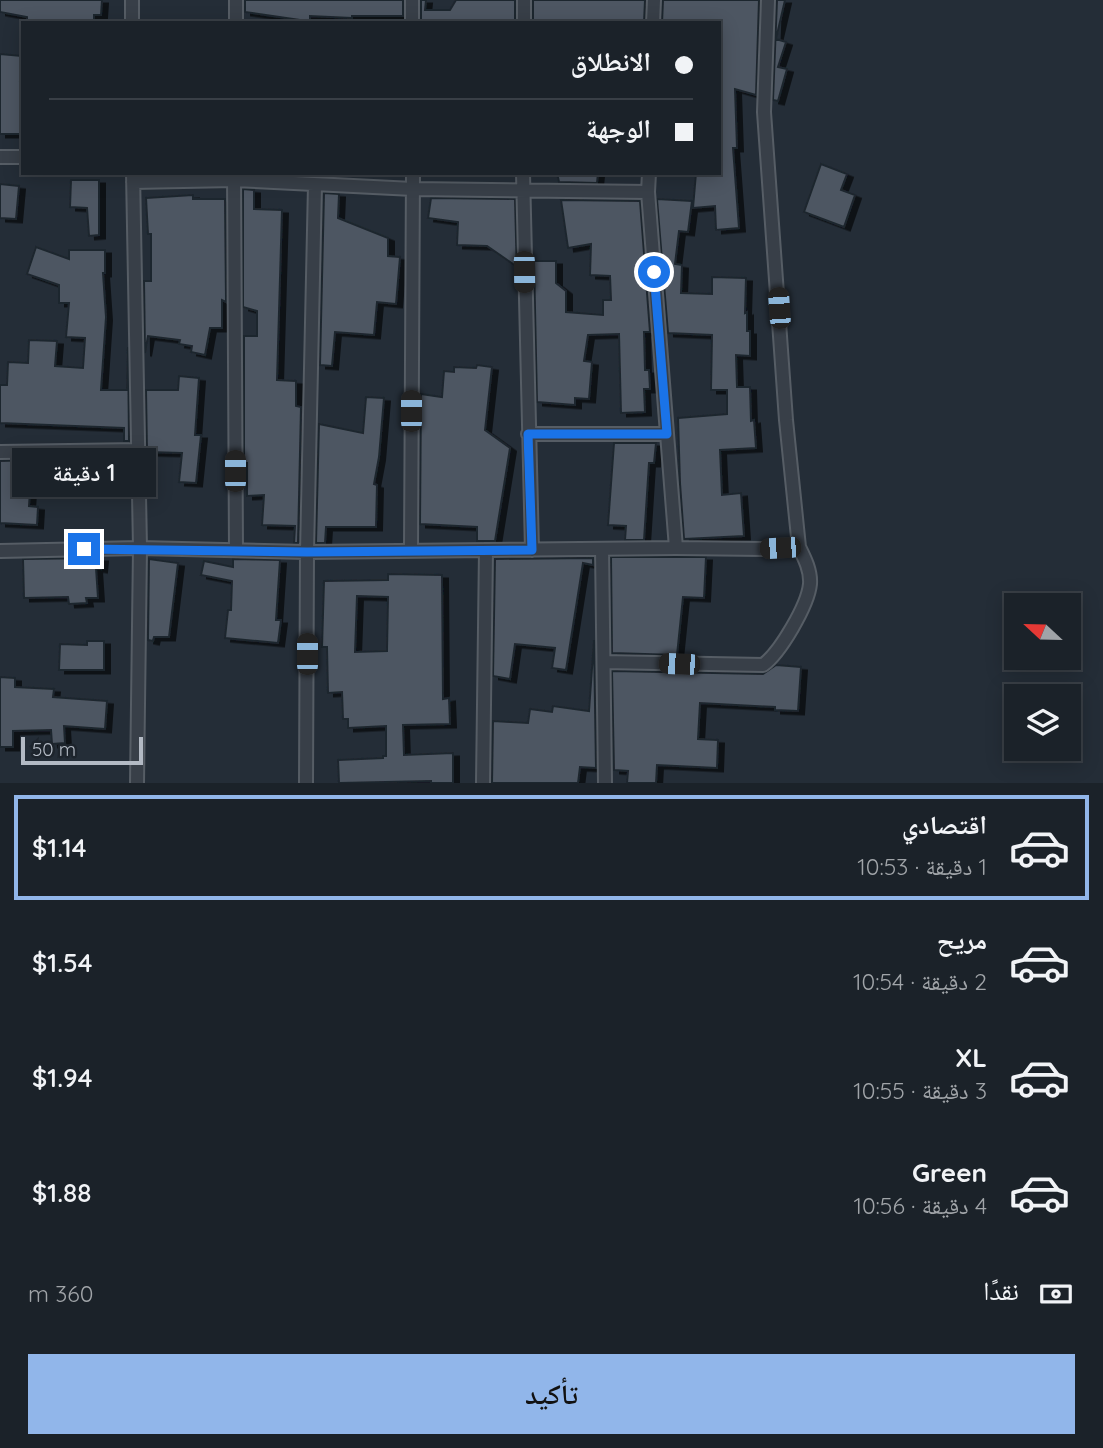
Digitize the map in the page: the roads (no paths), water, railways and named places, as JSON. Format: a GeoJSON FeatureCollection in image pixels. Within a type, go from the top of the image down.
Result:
{"type":"FeatureCollection","features":[{"type":"Feature","properties":{"kind":"street"},"geometry":{"type":"LineString","coordinates":[[132,0],[132,21]]}},
{"type":"Feature","properties":{"kind":"street"},"geometry":{"type":"LineString","coordinates":[[236,0],[236,21]]}},
{"type":"Feature","properties":{"kind":"street"},"geometry":{"type":"LineString","coordinates":[[412,0],[412,21]]}},
{"type":"Feature","properties":{"kind":"street"},"geometry":{"type":"LineString","coordinates":[[524,0],[524,21]]}},
{"type":"Feature","properties":{"kind":"street"},"geometry":{"type":"LineString","coordinates":[[653,21],[654,0]]}},
{"type":"Feature","properties":{"kind":"street"},"geometry":{"type":"LineString","coordinates":[[604,662],[763,665],[789,630],[807,594],[810,576],[799,547],[786,420],[764,111],[768,0]]}},
{"type":"Feature","properties":{"kind":"street"},"geometry":{"type":"LineString","coordinates":[[0,158],[21,157]]}},
{"type":"Feature","properties":{"kind":"street"},"geometry":{"type":"LineString","coordinates":[[411,549],[413,175]]}},
{"type":"Feature","properties":{"kind":"street"},"geometry":{"type":"LineString","coordinates":[[523,175],[532,550]]}},
{"type":"Feature","properties":{"kind":"street"},"geometry":{"type":"LineString","coordinates":[[649,175],[648,192],[676,548]]}},
{"type":"Feature","properties":{"kind":"street"},"geometry":{"type":"LineString","coordinates":[[137,783],[140,548],[133,178],[234,176],[315,185],[413,189],[648,192]]}},
{"type":"Feature","properties":{"kind":"street"},"geometry":{"type":"LineString","coordinates":[[234,176],[236,550]]}},
{"type":"Feature","properties":{"kind":"street"},"geometry":{"type":"LineString","coordinates":[[306,783],[307,552],[315,185]]}},
{"type":"Feature","properties":{"kind":"street"},"geometry":{"type":"LineString","coordinates":[[528,434],[667,434]]}},
{"type":"Feature","properties":{"kind":"street"},"geometry":{"type":"LineString","coordinates":[[0,452],[138,450]]}},
{"type":"Feature","properties":{"kind":"street"},"geometry":{"type":"LineString","coordinates":[[0,551],[140,548],[307,552],[799,547]]}},
{"type":"Feature","properties":{"kind":"street"},"geometry":{"type":"LineString","coordinates":[[602,549],[605,783]]}},
{"type":"Feature","properties":{"kind":"street"},"geometry":{"type":"LineString","coordinates":[[483,783],[486,550]]}}]}
